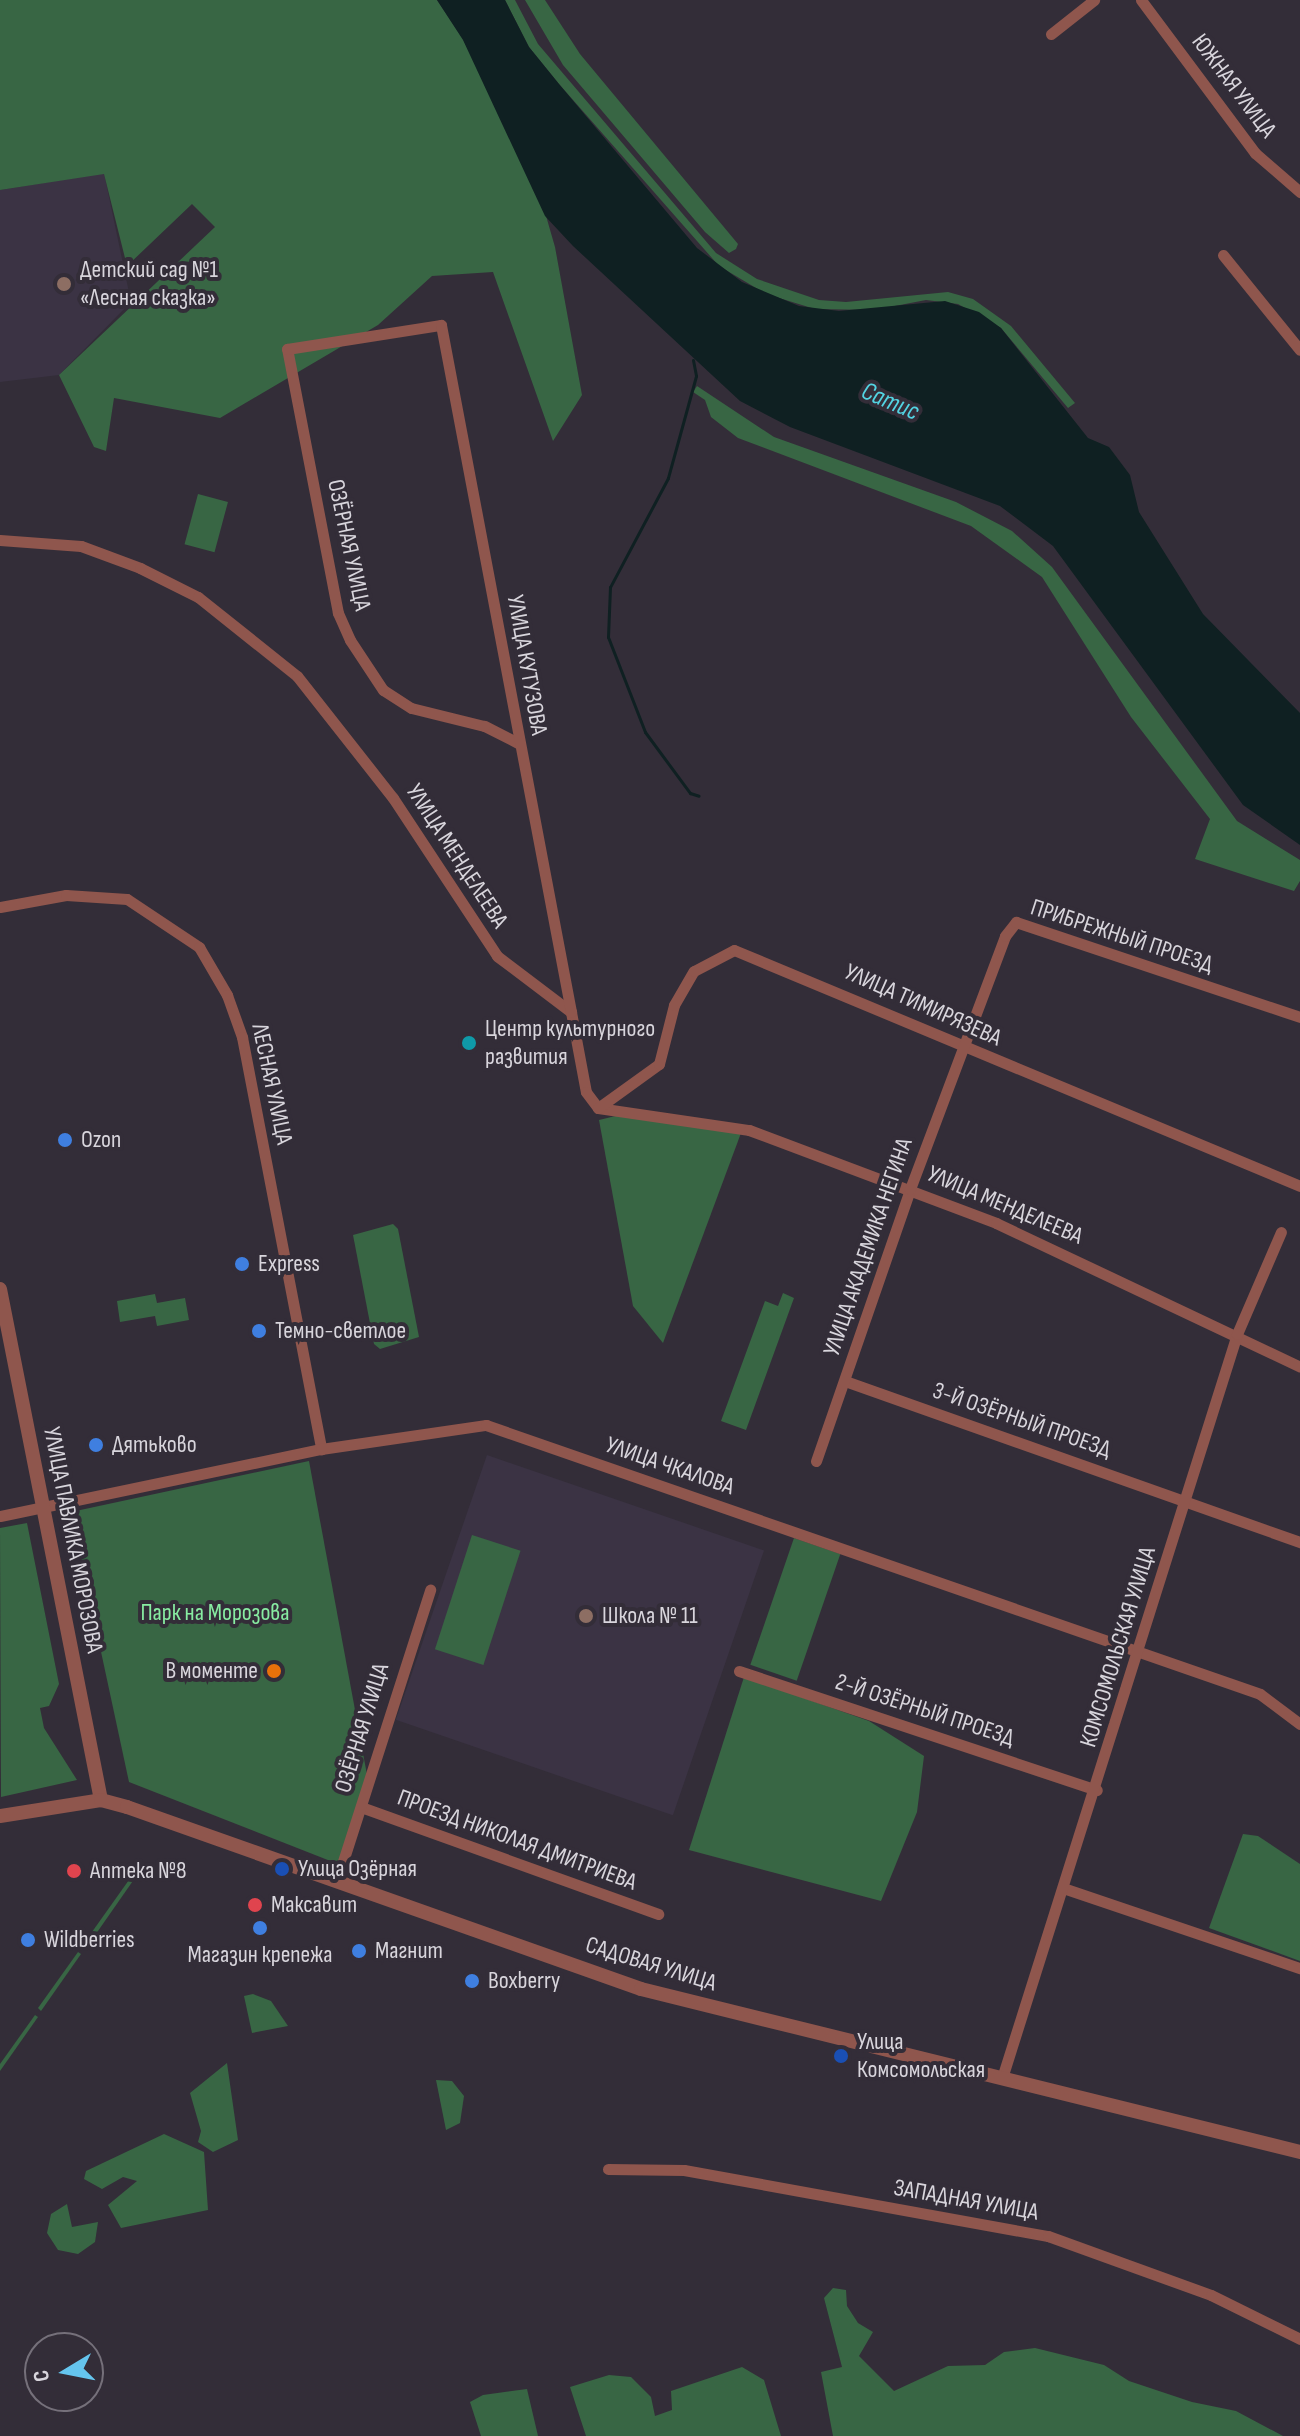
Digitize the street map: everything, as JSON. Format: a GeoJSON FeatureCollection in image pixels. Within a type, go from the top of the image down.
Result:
{"type":"FeatureCollection","features":[{"type":"Feature","properties":{"kind":"street"},"geometry":{"type":"LineString","coordinates":[[1051,34],[1094,0]]}},
{"type":"Feature","properties":{"kind":"street","name":"ЮЖНАЯ УЛИЦА"},"geometry":{"type":"LineString","coordinates":[[1141,0],[1255,153],[1300,192]]}},
{"type":"Feature","properties":{"kind":"street"},"geometry":{"type":"LineString","coordinates":[[1223,255],[1300,350]]}},
{"type":"Feature","properties":{"kind":"street","name":"ОЗЁРНАЯ УЛИЦА"},"geometry":{"type":"LineString","coordinates":[[441,325],[287,349],[338,613],[350,640],[383,690],[411,708],[484,726],[518,743]]}},
{"type":"Feature","properties":{"kind":"street","name":"УЛИЦА КУТУЗОВА"},"geometry":{"type":"LineString","coordinates":[[441,325],[571,1012]]}},
{"type":"Feature","properties":{"kind":"street","name":"УЛИЦА МЕНДЕЛЕЕВА"},"geometry":{"type":"LineString","coordinates":[[0,540],[81,546],[140,568],[198,597],[252,636],[297,676],[360,753],[497,956],[571,1012]]}},
{"type":"Feature","properties":{"kind":"street","name":"ЛЕСНАЯ УЛИЦА"},"geometry":{"type":"LineString","coordinates":[[0,907],[66,895],[127,899],[199,947],[227,995],[242,1037],[321,1449]]}},
{"type":"Feature","properties":{"kind":"street","name":"ПРИБРЕЖНЫЙ ПРОЕЗД"},"geometry":{"type":"LineString","coordinates":[[965,1050],[1005,936],[1016,922],[1300,1017]]}},
{"type":"Feature","properties":{"kind":"street","name":"УЛИЦА ТИМИРЯЗЕВА"},"geometry":{"type":"LineString","coordinates":[[598,1108],[659,1064],[674,1005],[694,971],[734,950],[799,973],[965,1050],[1300,1186]]}},
{"type":"Feature","properties":{"kind":"street"},"geometry":{"type":"LineString","coordinates":[[571,1012],[586,1092],[598,1108]]}},
{"type":"Feature","properties":{"kind":"street","name":"УЛИЦА АКАДЕМИКА НЕГИНА"},"geometry":{"type":"LineString","coordinates":[[816,1461],[910,1189],[965,1050]]}},
{"type":"Feature","properties":{"kind":"street","name":"УЛИЦА МЕНДЕЛЕЕВА"},"geometry":{"type":"LineString","coordinates":[[598,1108],[749,1130],[910,1189],[1237,1334],[1300,1367]]}},
{"type":"Feature","properties":{"kind":"street","name":"КОМСОМОЛЬСКАЯ УЛИЦА"},"geometry":{"type":"LineString","coordinates":[[1002,2078],[1141,1652],[1237,1334],[1281,1232]]}},
{"type":"Feature","properties":{"kind":"street","name":"УЛИЦА ПАВЛИКА МОРОЗОВА"},"geometry":{"type":"LineString","coordinates":[[0,1289],[101,1800]]}},
{"type":"Feature","properties":{"kind":"street","name":"3-Й ОЗЁРНЫЙ ПРОЕЗД"},"geometry":{"type":"LineString","coordinates":[[845,1381],[1300,1542]]}},
{"type":"Feature","properties":{"kind":"street","name":"УЛИЦА ЧКАЛОВА"},"geometry":{"type":"LineString","coordinates":[[0,1516],[321,1449],[486,1425],[1260,1694],[1300,1724]]}},
{"type":"Feature","properties":{"kind":"street","name":"ОЗЁРНАЯ УЛИЦА"},"geometry":{"type":"LineString","coordinates":[[337,1880],[430,1590]]}},
{"type":"Feature","properties":{"kind":"street","name":"2-Й ОЗЁРНЫЙ ПРОЕЗД"},"geometry":{"type":"LineString","coordinates":[[739,1671],[1097,1790]]}},
{"type":"Feature","properties":{"kind":"street","name":"САДОВАЯ УЛИЦА"},"geometry":{"type":"LineString","coordinates":[[0,1816],[101,1800],[337,1880],[641,1989],[1300,2152]]}},
{"type":"Feature","properties":{"kind":"street","name":"ПРОЕЗД НИКОЛАЯ ДМИТРИЕВА"},"geometry":{"type":"LineString","coordinates":[[361,1807],[658,1914]]}},
{"type":"Feature","properties":{"kind":"street"},"geometry":{"type":"LineString","coordinates":[[1066,1889],[1300,1968]]}},
{"type":"Feature","properties":{"kind":"street","name":"ЗАПАДНАЯ УЛИЦА"},"geometry":{"type":"LineString","coordinates":[[608,2169],[684,2170],[1048,2236],[1211,2295],[1300,2339]]}},
{"type":"Feature","properties":{"kind":"shaded area","name":"Детский сад №1 «Лесная сказка»"},"geometry":{"type":"Polygon","coordinates":[[[104,173],[131,302],[59,375],[0,382],[0,190],[104,173]]]}},
{"type":"Feature","properties":{"kind":"shaded area","name":"Школа № 11"},"geometry":{"type":"Polygon","coordinates":[[[487,1455],[764,1550],[673,1815],[396,1720],[487,1455]]]}},
{"type":"Feature","properties":{"kind":"green space"},"geometry":{"type":"Polygon","coordinates":[[[0,0],[437,0],[463,39],[540,195],[555,247],[582,395],[553,441],[493,272],[432,276],[378,325],[220,418],[114,398],[106,451],[94,447],[59,375],[215,227],[192,204],[127,266],[104,174],[0,190],[0,0]]]}},
{"type":"Feature","properties":{"kind":"green space"},"geometry":{"type":"Polygon","coordinates":[[[505,0],[515,0],[538,44],[716,253],[757,279],[819,300],[846,302],[948,292],[973,299],[1011,326],[1075,403],[1068,408],[1001,328],[958,304],[926,300],[874,310],[815,309],[766,294],[719,266],[529,47],[505,0]]]}},
{"type":"Feature","properties":{"kind":"green space"},"geometry":{"type":"Polygon","coordinates":[[[525,0],[545,0],[580,54],[738,244],[736,249],[729,253],[705,232],[563,65],[525,0]]]}},
{"type":"Feature","properties":{"kind":"green space"},"geometry":{"type":"Polygon","coordinates":[[[697,386],[774,437],[956,502],[1012,531],[1052,567],[1237,821],[1300,860],[1300,881],[1294,891],[1195,859],[1210,819],[1131,717],[1042,577],[971,526],[738,438],[711,417],[705,400],[693,392],[697,386]]]}},
{"type":"Feature","properties":{"kind":"green space"},"geometry":{"type":"Polygon","coordinates":[[[198,494],[228,502],[214,552],[185,544],[198,494]]]}},
{"type":"Feature","properties":{"kind":"green space"},"geometry":{"type":"Polygon","coordinates":[[[636,1111],[741,1133],[663,1343],[633,1306],[599,1120],[636,1111]]]}},
{"type":"Feature","properties":{"kind":"green space"},"geometry":{"type":"Polygon","coordinates":[[[393,1224],[398,1229],[419,1337],[380,1349],[374,1344],[353,1235],[393,1224]]]}},
{"type":"Feature","properties":{"kind":"green space"},"geometry":{"type":"Polygon","coordinates":[[[783,1293],[794,1298],[746,1430],[721,1421],[765,1301],[778,1306],[783,1293]]]}},
{"type":"Feature","properties":{"kind":"green space"},"geometry":{"type":"Polygon","coordinates":[[[155,1294],[157,1303],[185,1298],[189,1320],[157,1326],[155,1316],[120,1322],[117,1301],[155,1294]]]}},
{"type":"Feature","properties":{"kind":"green space","name":"Парк на Морозова"},"geometry":{"type":"Polygon","coordinates":[[[309,1461],[370,1791],[338,1864],[129,1782],[71,1512],[309,1461]]]}},
{"type":"Feature","properties":{"kind":"green space"},"geometry":{"type":"Polygon","coordinates":[[[27,1523],[59,1684],[49,1706],[40,1708],[44,1728],[77,1780],[1,1797],[0,1528],[27,1523]]]}},
{"type":"Feature","properties":{"kind":"green space"},"geometry":{"type":"Polygon","coordinates":[[[472,1535],[521,1551],[483,1665],[435,1649],[472,1535]]]}},
{"type":"Feature","properties":{"kind":"green space"},"geometry":{"type":"Polygon","coordinates":[[[794,1538],[840,1554],[797,1681],[750,1665],[794,1538]]]}},
{"type":"Feature","properties":{"kind":"green space"},"geometry":{"type":"Polygon","coordinates":[[[744,1677],[869,1721],[924,1756],[917,1812],[881,1901],[689,1850],[744,1677]]]}},
{"type":"Feature","properties":{"kind":"green space"},"geometry":{"type":"Polygon","coordinates":[[[1243,1834],[1258,1836],[1300,1864],[1300,1961],[1209,1928],[1243,1834]]]}},
{"type":"Feature","properties":{"kind":"green space"},"geometry":{"type":"Polygon","coordinates":[[[141,1863],[144,1865],[91,1941],[87,1939],[141,1863]]]}},
{"type":"Feature","properties":{"kind":"green space"},"geometry":{"type":"Polygon","coordinates":[[[78,1952],[81,1954],[41,2011],[38,2008],[78,1952]]]}},
{"type":"Feature","properties":{"kind":"green space"},"geometry":{"type":"Polygon","coordinates":[[[253,1994],[271,2001],[288,2026],[252,2033],[244,1996],[253,1994]]]}},
{"type":"Feature","properties":{"kind":"green space"},"geometry":{"type":"Polygon","coordinates":[[[35,2015],[38,2017],[0,2071],[0,2064],[35,2015]]]}},
{"type":"Feature","properties":{"kind":"green space"},"geometry":{"type":"Polygon","coordinates":[[[227,2063],[238,2140],[213,2152],[198,2142],[201,2131],[190,2093],[227,2063]]]}},
{"type":"Feature","properties":{"kind":"green space"},"geometry":{"type":"Polygon","coordinates":[[[436,2080],[452,2081],[464,2096],[460,2123],[446,2130],[436,2080]]]}},
{"type":"Feature","properties":{"kind":"green space"},"geometry":{"type":"Polygon","coordinates":[[[164,2134],[204,2152],[208,2210],[121,2228],[108,2205],[137,2181],[123,2177],[102,2189],[84,2179],[86,2171],[164,2134]]]}},
{"type":"Feature","properties":{"kind":"green space"},"geometry":{"type":"Polygon","coordinates":[[[67,2204],[72,2227],[98,2222],[95,2242],[78,2254],[58,2250],[47,2233],[51,2214],[67,2204]]]}},
{"type":"Feature","properties":{"kind":"green space"},"geometry":{"type":"Polygon","coordinates":[[[833,2288],[846,2290],[847,2306],[858,2323],[873,2332],[859,2356],[894,2391],[948,2366],[985,2365],[1004,2352],[1035,2348],[1104,2365],[1129,2381],[1192,2402],[1236,2411],[1283,2436],[833,2436],[821,2372],[842,2367],[824,2298],[833,2288]]]}},
{"type":"Feature","properties":{"kind":"green space"},"geometry":{"type":"Polygon","coordinates":[[[742,2367],[764,2380],[781,2436],[586,2436],[570,2387],[609,2375],[631,2377],[651,2397],[655,2416],[672,2410],[671,2391],[742,2367]]]}},
{"type":"Feature","properties":{"kind":"green space"},"geometry":{"type":"Polygon","coordinates":[[[527,2389],[538,2436],[481,2436],[470,2402],[483,2395],[527,2389]]]}},
{"type":"Feature","properties":{"kind":"water","name":"Сатис"},"geometry":{"type":"Polygon","coordinates":[[[437,0],[505,0],[529,47],[559,84],[697,248],[742,282],[799,306],[839,311],[945,301],[979,312],[1001,328],[1088,438],[1109,447],[1130,475],[1139,512],[1203,614],[1300,713],[1300,845],[1243,805],[1053,546],[1000,506],[790,427],[740,401],[573,246],[545,216],[463,40],[437,0]]]}},
{"type":"Feature","properties":{"kind":"waterway"},"geometry":{"type":"LineString","coordinates":[[693,360],[696,376],[668,478],[610,587],[608,637],[645,732],[690,793],[699,796]]}},
{"type":"Feature","properties":{"kind":"place","name":"Детский сад №1 «Лесная сказка»"},"geometry":{"type":"Point","coordinates":[64,284]}},
{"type":"Feature","properties":{"kind":"place","name":"Центр культурного развития"},"geometry":{"type":"Point","coordinates":[469,1043]}},
{"type":"Feature","properties":{"kind":"place","name":"Ozon"},"geometry":{"type":"Point","coordinates":[65,1140]}},
{"type":"Feature","properties":{"kind":"place","name":"Express"},"geometry":{"type":"Point","coordinates":[242,1264]}},
{"type":"Feature","properties":{"kind":"place","name":"Темно-светлое"},"geometry":{"type":"Point","coordinates":[259,1331]}},
{"type":"Feature","properties":{"kind":"place","name":"Дятьково"},"geometry":{"type":"Point","coordinates":[96,1445]}},
{"type":"Feature","properties":{"kind":"place","name":"Школа № 11"},"geometry":{"type":"Point","coordinates":[586,1616]}},
{"type":"Feature","properties":{"kind":"place","name":"В моменте"},"geometry":{"type":"Point","coordinates":[274,1671]}},
{"type":"Feature","properties":{"kind":"place","name":"Улица Озёрная"},"geometry":{"type":"Point","coordinates":[282,1869]}},
{"type":"Feature","properties":{"kind":"place","name":"Аптека №8"},"geometry":{"type":"Point","coordinates":[74,1871]}},
{"type":"Feature","properties":{"kind":"place","name":"Максавит"},"geometry":{"type":"Point","coordinates":[255,1905]}},
{"type":"Feature","properties":{"kind":"place","name":"Магазин крепежа"},"geometry":{"type":"Point","coordinates":[260,1928]}},
{"type":"Feature","properties":{"kind":"place","name":"Wildberries"},"geometry":{"type":"Point","coordinates":[28,1940]}},
{"type":"Feature","properties":{"kind":"place","name":"Магнит"},"geometry":{"type":"Point","coordinates":[359,1951]}},
{"type":"Feature","properties":{"kind":"place","name":"Boxberry"},"geometry":{"type":"Point","coordinates":[472,1981]}},
{"type":"Feature","properties":{"kind":"place","name":"Улица Комсомольская"},"geometry":{"type":"Point","coordinates":[841,2056]}}]}
